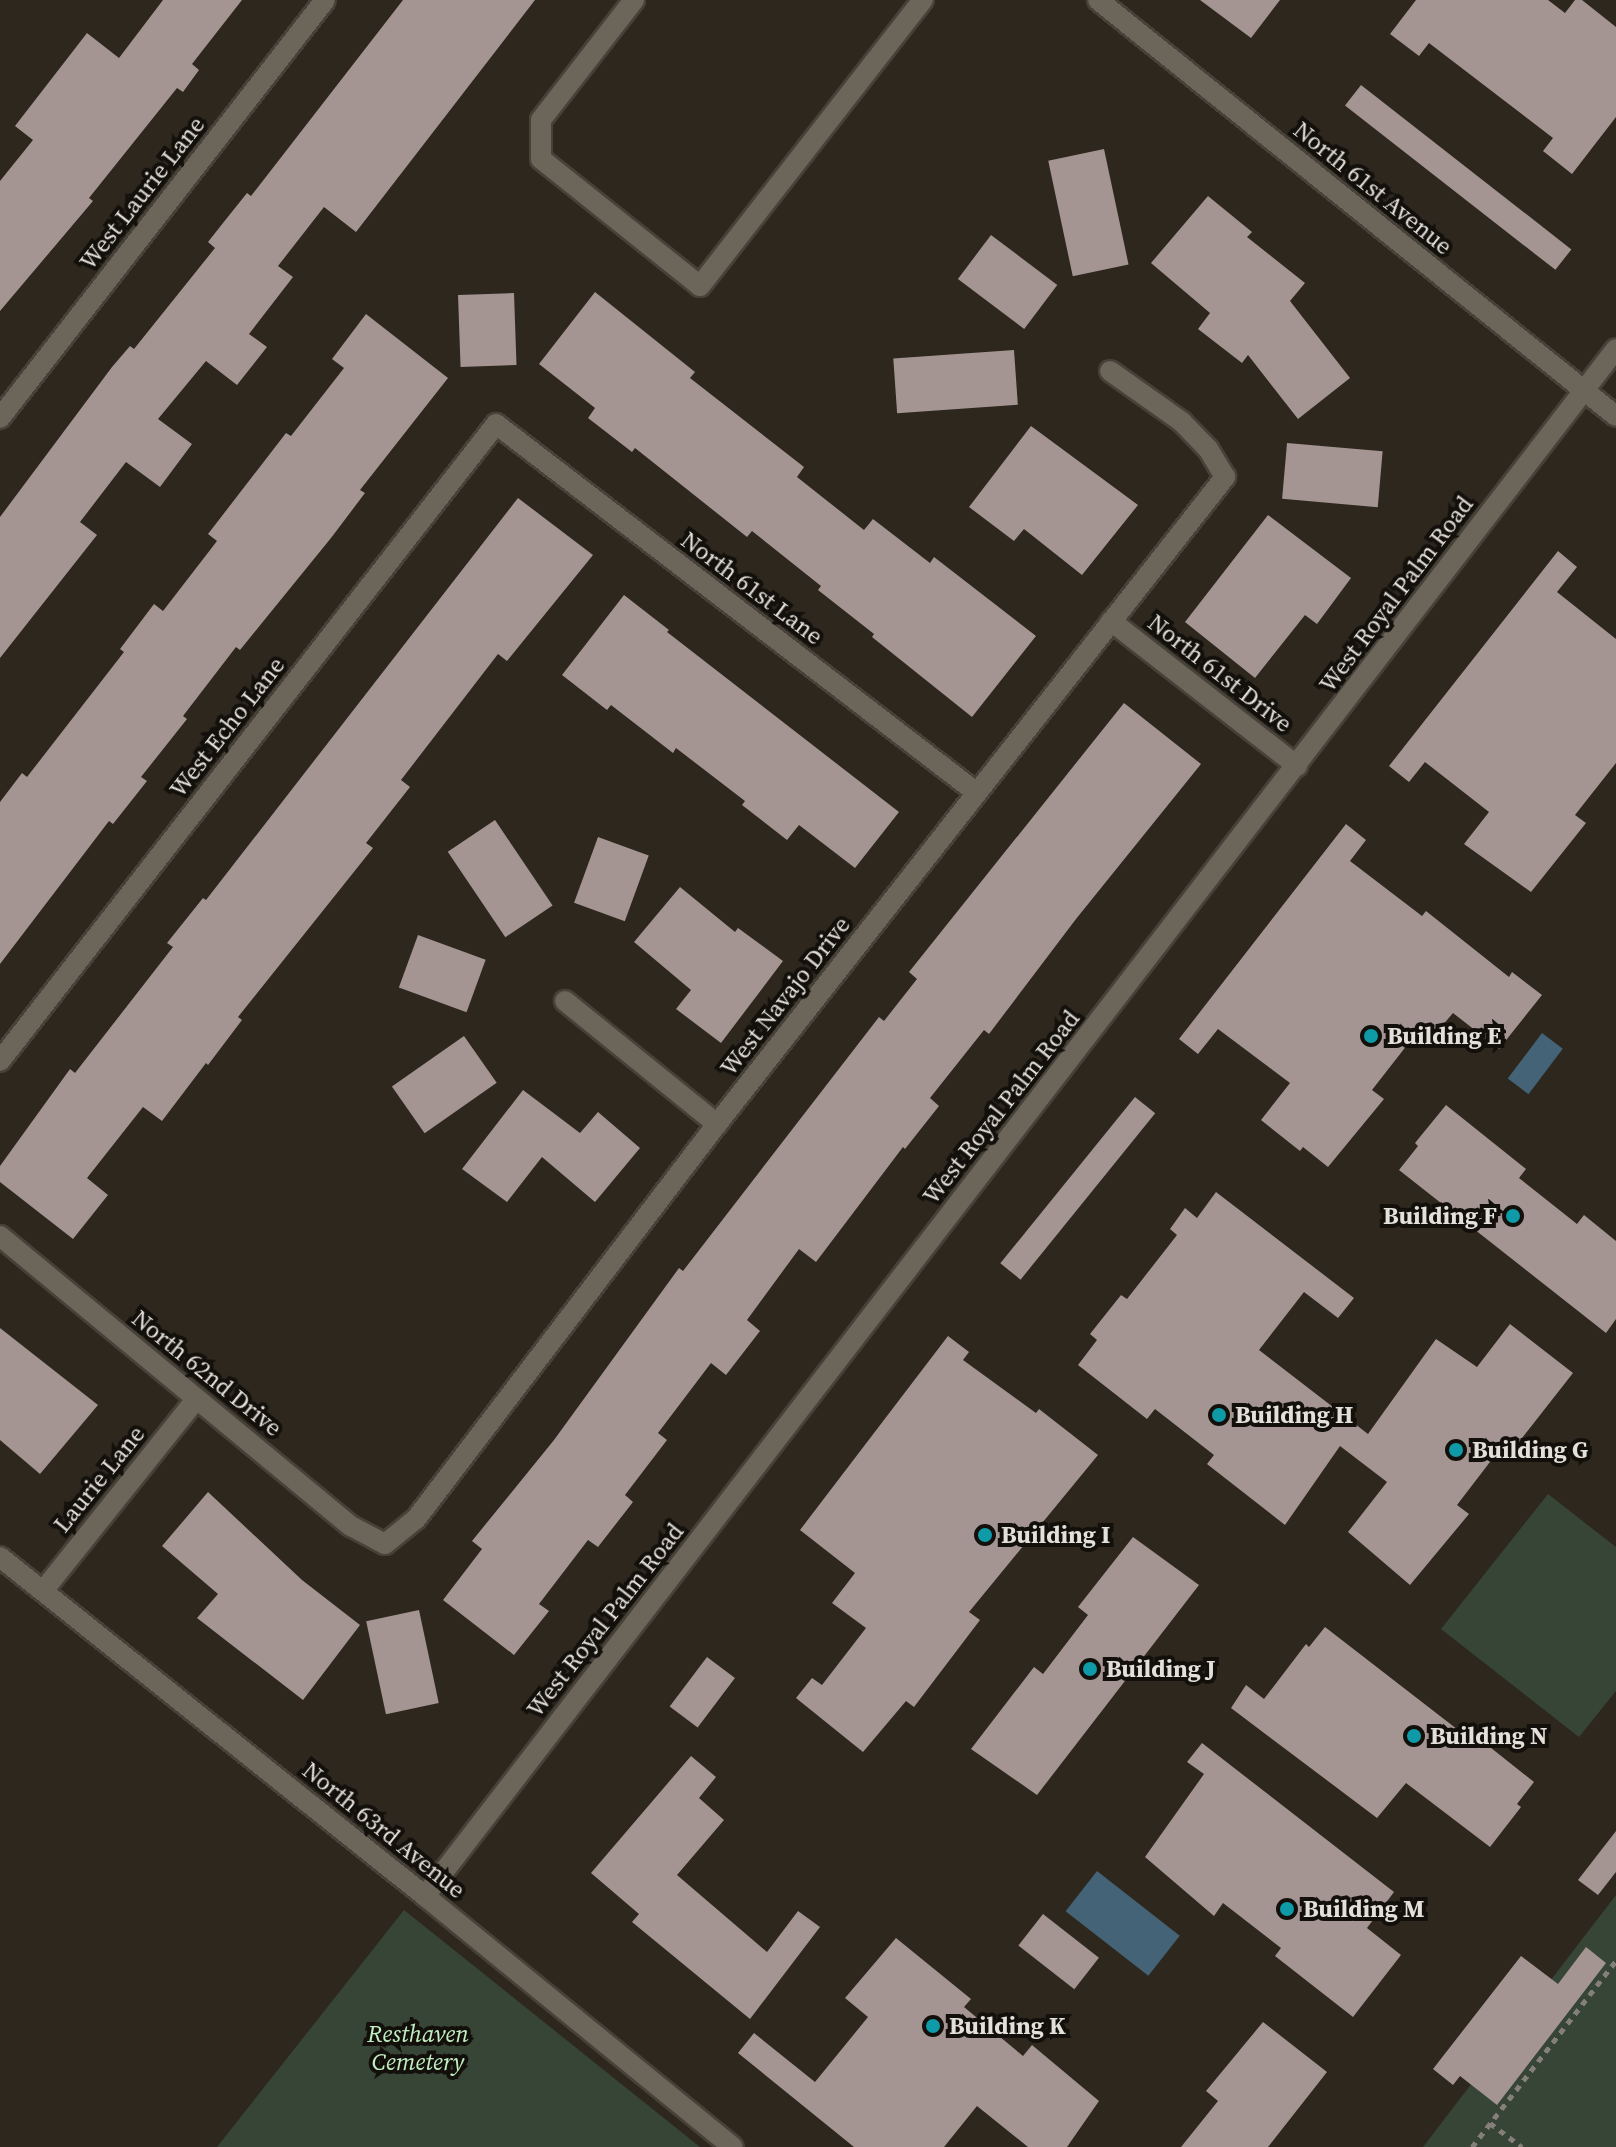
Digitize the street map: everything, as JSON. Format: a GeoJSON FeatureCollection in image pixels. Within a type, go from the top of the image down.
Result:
{"type":"FeatureCollection","features":[{"type":"Feature","properties":{"kind":"street","name":"West Laurie Lane"},"geometry":{"type":"LineString","coordinates":[[0,418],[325,0]]}},
{"type":"Feature","properties":{"kind":"street"},"geometry":{"type":"LineString","coordinates":[[634,0],[541,120],[541,159],[700,286],[923,0]]}},
{"type":"Feature","properties":{"kind":"street","name":"North 61st Avenue"},"geometry":{"type":"LineString","coordinates":[[1098,0],[1616,416]]}},
{"type":"Feature","properties":{"kind":"street","name":"West Royal Palm Road"},"geometry":{"type":"LineString","coordinates":[[425,1896],[1616,349]]}},
{"type":"Feature","properties":{"kind":"street","name":"West Navajo Drive"},"geometry":{"type":"LineString","coordinates":[[385,1544],[416,1519],[717,1124],[1225,477],[1208,449],[1182,422],[1110,371]]}},
{"type":"Feature","properties":{"kind":"street","name":"North 61st Lane"},"geometry":{"type":"LineString","coordinates":[[496,424],[977,793]]}},
{"type":"Feature","properties":{"kind":"street","name":"West Echo Lane"},"geometry":{"type":"LineString","coordinates":[[0,1061],[496,424]]}},
{"type":"Feature","properties":{"kind":"street","name":"North 61st Drive"},"geometry":{"type":"LineString","coordinates":[[1111,621],[1297,766]]}},
{"type":"Feature","properties":{"kind":"street"},"geometry":{"type":"LineString","coordinates":[[565,1001],[717,1124]]}},
{"type":"Feature","properties":{"kind":"street","name":"North 62nd Drive"},"geometry":{"type":"LineString","coordinates":[[0,1236],[351,1526],[385,1544]]}},
{"type":"Feature","properties":{"kind":"street","name":"Laurie Lane"},"geometry":{"type":"LineString","coordinates":[[43,1591],[196,1399]]}},
{"type":"Feature","properties":{"kind":"street","name":"North 63rd Avenue"},"geometry":{"type":"LineString","coordinates":[[0,1557],[425,1896],[733,2147]]}},
{"type":"Feature","properties":{"kind":"path"},"geometry":{"type":"LineString","coordinates":[[1472,2147],[1616,1961]]}},
{"type":"Feature","properties":{"kind":"path"},"geometry":{"type":"LineString","coordinates":[[1490,2123],[1522,2147]]}},
{"type":"Feature","properties":{"kind":"green space"},"geometry":{"type":"Polygon","coordinates":[[[1548,1494],[1616,1547],[1616,1691],[1579,1737],[1441,1629],[1548,1494]]]}},
{"type":"Feature","properties":{"kind":"green space"},"geometry":{"type":"Polygon","coordinates":[[[1616,1895],[1616,2147],[1423,2147],[1616,1895]]]}},
{"type":"Feature","properties":{"kind":"green space","name":"Resthaven Cemetery"},"geometry":{"type":"Polygon","coordinates":[[[404,1910],[700,2147],[217,2147],[404,1910]]]}},
{"type":"Feature","properties":{"kind":"water"},"geometry":{"type":"Polygon","coordinates":[[[1542,1033],[1563,1049],[1528,1094],[1508,1079],[1542,1033]]]}},
{"type":"Feature","properties":{"kind":"water"},"geometry":{"type":"Polygon","coordinates":[[[1097,1871],[1180,1936],[1148,1976],[1066,1911],[1097,1871]]]}},
{"type":"Feature","properties":{"kind":"building"},"geometry":{"type":"Polygon","coordinates":[[[163,0],[242,0],[192,64],[199,70],[183,92],[177,88],[89,198],[93,201],[0,311],[0,181],[33,140],[15,126],[87,33],[119,58],[163,0]]]}},
{"type":"Feature","properties":{"kind":"building"},"geometry":{"type":"Polygon","coordinates":[[[403,0],[535,0],[356,232],[324,207],[278,266],[293,277],[249,334],[267,347],[237,385],[206,361],[158,419],[192,444],[160,487],[126,462],[80,522],[97,535],[0,658],[0,517],[112,367],[130,346],[134,349],[215,248],[208,242],[247,193],[251,196],[403,0]]]}},
{"type":"Feature","properties":{"kind":"building"},"geometry":{"type":"Polygon","coordinates":[[[1200,0],[1280,0],[1251,38],[1200,0]]]}},
{"type":"Feature","properties":{"kind":"building"},"geometry":{"type":"Polygon","coordinates":[[[1416,0],[1548,0],[1565,13],[1575,0],[1582,0],[1616,27],[1616,117],[1572,174],[1543,151],[1553,138],[1429,43],[1419,56],[1390,34],[1416,0]]]}},
{"type":"Feature","properties":{"kind":"building"},"geometry":{"type":"Polygon","coordinates":[[[1361,85],[1571,249],[1555,270],[1345,105],[1361,85]]]}},
{"type":"Feature","properties":{"kind":"building"},"geometry":{"type":"Polygon","coordinates":[[[1104,149],[1129,264],[1073,276],[1048,161],[1104,149]]]}},
{"type":"Feature","properties":{"kind":"building"},"geometry":{"type":"Polygon","coordinates":[[[1208,196],[1252,232],[1247,237],[1305,283],[1290,301],[1350,378],[1298,419],[1248,355],[1242,363],[1198,329],[1210,313],[1151,263],[1208,196]]]}},
{"type":"Feature","properties":{"kind":"building"},"geometry":{"type":"Polygon","coordinates":[[[991,235],[1057,285],[1024,329],[958,279],[991,235]]]}},
{"type":"Feature","properties":{"kind":"building"},"geometry":{"type":"Polygon","coordinates":[[[595,292],[695,372],[690,378],[804,467],[797,477],[864,530],[873,519],[930,563],[934,557],[1036,636],[972,717],[872,637],[874,634],[818,590],[821,586],[752,531],[747,537],[635,448],[632,452],[588,418],[595,408],[539,364],[595,292]]]}},
{"type":"Feature","properties":{"kind":"building"},"geometry":{"type":"Polygon","coordinates":[[[514,293],[517,365],[461,367],[458,295],[514,293]]]}},
{"type":"Feature","properties":{"kind":"building"},"geometry":{"type":"Polygon","coordinates":[[[366,314],[448,378],[360,490],[365,493],[331,538],[240,650],[236,647],[183,716],[187,719],[141,777],[147,781],[113,824],[109,821],[0,964],[0,802],[22,773],[27,777],[124,652],[120,649],[154,604],[163,611],[217,541],[208,534],[286,433],[291,436],[344,368],[332,359],[366,314]]]}},
{"type":"Feature","properties":{"kind":"building"},"geometry":{"type":"Polygon","coordinates":[[[1014,350],[1018,405],[897,413],[893,358],[1014,350]]]}},
{"type":"Feature","properties":{"kind":"building"},"geometry":{"type":"Polygon","coordinates":[[[1031,426],[1138,505],[1082,575],[1024,529],[1014,541],[969,507],[1031,426]]]}},
{"type":"Feature","properties":{"kind":"building"},"geometry":{"type":"Polygon","coordinates":[[[1287,443],[1383,451],[1378,507],[1282,499],[1287,443]]]}},
{"type":"Feature","properties":{"kind":"building"},"geometry":{"type":"Polygon","coordinates":[[[518,498],[593,555],[507,661],[498,654],[401,780],[410,787],[366,843],[373,848],[238,1017],[242,1020],[208,1065],[206,1063],[162,1121],[143,1107],[87,1178],[108,1195],[73,1239],[0,1182],[0,1166],[70,1069],[75,1073],[173,947],[167,943],[203,898],[206,900],[518,498]]]}},
{"type":"Feature","properties":{"kind":"building"},"geometry":{"type":"Polygon","coordinates":[[[1268,515],[1351,578],[1317,624],[1305,615],[1255,678],[1185,622],[1268,515]]]}},
{"type":"Feature","properties":{"kind":"building"},"geometry":{"type":"Polygon","coordinates":[[[1558,551],[1577,567],[1557,592],[1616,639],[1616,763],[1575,815],[1586,823],[1531,892],[1464,844],[1489,812],[1425,762],[1409,782],[1389,766],[1558,551]]]}},
{"type":"Feature","properties":{"kind":"building"},"geometry":{"type":"Polygon","coordinates":[[[624,595],[669,630],[667,632],[899,812],[855,868],[799,825],[787,840],[742,805],[745,801],[676,748],[673,753],[611,705],[607,710],[562,675],[624,595]]]}},
{"type":"Feature","properties":{"kind":"building"},"geometry":{"type":"Polygon","coordinates":[[[1124,703],[1201,764],[1076,919],[989,1034],[984,1030],[930,1098],[939,1106],[905,1149],[903,1147],[816,1262],[799,1249],[747,1320],[760,1331],[726,1375],[711,1363],[658,1433],[667,1440],[625,1495],[633,1502],[598,1547],[588,1540],[539,1604],[549,1611],[514,1655],[443,1600],[482,1549],[472,1541],[554,1440],[679,1268],[683,1271],[879,1017],[884,1021],[917,979],[909,972],[1124,703]]]}},
{"type":"Feature","properties":{"kind":"building"},"geometry":{"type":"Polygon","coordinates":[[[495,820],[553,905],[505,937],[448,852],[495,820]]]}},
{"type":"Feature","properties":{"kind":"building"},"geometry":{"type":"Polygon","coordinates":[[[1346,824],[1366,840],[1350,861],[1422,916],[1426,911],[1509,977],[1512,972],[1542,995],[1499,1049],[1453,1013],[1430,1040],[1418,1031],[1372,1090],[1384,1099],[1328,1167],[1303,1147],[1300,1151],[1261,1120],[1290,1083],[1218,1029],[1198,1054],[1179,1039],[1346,824]]]}},
{"type":"Feature","properties":{"kind":"building"},"geometry":{"type":"Polygon","coordinates":[[[598,837],[649,855],[625,921],[574,903],[598,837]]]}},
{"type":"Feature","properties":{"kind":"building"},"geometry":{"type":"Polygon","coordinates":[[[680,887],[735,932],[738,928],[783,961],[721,1043],[676,1009],[691,990],[634,942],[680,887]]]}},
{"type":"Feature","properties":{"kind":"building"},"geometry":{"type":"Polygon","coordinates":[[[418,935],[486,960],[467,1012],[399,988],[418,935]]]}},
{"type":"Feature","properties":{"kind":"building"},"geometry":{"type":"Polygon","coordinates":[[[464,1036],[497,1083],[425,1133],[392,1086],[464,1036]]]}},
{"type":"Feature","properties":{"kind":"building"},"geometry":{"type":"Polygon","coordinates":[[[523,1090],[580,1133],[598,1112],[640,1148],[595,1202],[542,1157],[507,1202],[462,1169],[523,1090]]]}},
{"type":"Feature","properties":{"kind":"building"},"geometry":{"type":"Polygon","coordinates":[[[1135,1097],[1155,1113],[1021,1280],[1000,1263],[1135,1097]]]}},
{"type":"Feature","properties":{"kind":"building","name":"Building F"},"geometry":{"type":"Polygon","coordinates":[[[1446,1105],[1526,1169],[1519,1178],[1577,1224],[1584,1215],[1616,1241],[1616,1319],[1606,1333],[1399,1170],[1418,1146],[1415,1143],[1446,1105]]]}},
{"type":"Feature","properties":{"kind":"building"},"geometry":{"type":"Polygon","coordinates":[[[1216,1192],[1354,1298],[1338,1318],[1304,1292],[1259,1350],[1368,1434],[1436,1339],[1477,1367],[1510,1324],[1573,1373],[1511,1452],[1503,1445],[1457,1505],[1469,1514],[1410,1585],[1348,1532],[1387,1482],[1340,1446],[1285,1525],[1207,1464],[1214,1455],[1155,1409],[1147,1419],[1078,1365],[1097,1340],[1090,1334],[1121,1295],[1127,1299],[1177,1235],[1170,1229],[1185,1208],[1197,1218],[1216,1192]]]}},
{"type":"Feature","properties":{"kind":"building"},"geometry":{"type":"Polygon","coordinates":[[[0,1328],[98,1405],[40,1474],[0,1440],[0,1328]]]}},
{"type":"Feature","properties":{"kind":"building"},"geometry":{"type":"Polygon","coordinates":[[[948,1336],[969,1352],[963,1360],[1036,1413],[1039,1409],[1098,1455],[969,1612],[980,1620],[914,1707],[906,1701],[863,1752],[796,1698],[812,1678],[822,1685],[866,1628],[832,1603],[855,1573],[800,1530],[948,1336]]]}},
{"type":"Feature","properties":{"kind":"building"},"geometry":{"type":"Polygon","coordinates":[[[208,1492],[302,1580],[360,1625],[303,1700],[197,1618],[218,1594],[162,1546],[208,1492]]]}},
{"type":"Feature","properties":{"kind":"building","name":"Building J"},"geometry":{"type":"Polygon","coordinates":[[[1133,1537],[1199,1585],[1037,1795],[971,1749],[1034,1667],[1043,1674],[1088,1615],[1078,1607],[1133,1537]]]}},
{"type":"Feature","properties":{"kind":"building"},"geometry":{"type":"Polygon","coordinates":[[[419,1610],[439,1703],[386,1714],[366,1621],[419,1610]]]}},
{"type":"Feature","properties":{"kind":"building","name":"Building N"},"geometry":{"type":"Polygon","coordinates":[[[1325,1627],[1462,1733],[1466,1728],[1534,1782],[1517,1804],[1521,1807],[1490,1847],[1406,1783],[1377,1818],[1231,1708],[1246,1685],[1264,1699],[1306,1644],[1309,1647],[1325,1627]]]}},
{"type":"Feature","properties":{"kind":"building"},"geometry":{"type":"Polygon","coordinates":[[[707,1657],[735,1678],[698,1728],[670,1707],[707,1657]]]}},
{"type":"Feature","properties":{"kind":"building","name":"Building M"},"geometry":{"type":"Polygon","coordinates":[[[1202,1743],[1394,1892],[1367,1928],[1401,1955],[1353,2017],[1275,1956],[1281,1948],[1223,1903],[1214,1916],[1145,1857],[1204,1774],[1187,1762],[1202,1743]]]}},
{"type":"Feature","properties":{"kind":"building"},"geometry":{"type":"Polygon","coordinates":[[[691,1756],[716,1777],[699,1798],[724,1820],[677,1875],[767,1952],[798,1911],[820,1927],[750,2019],[632,1922],[639,1914],[591,1873],[691,1756]]]}},
{"type":"Feature","properties":{"kind":"building"},"geometry":{"type":"Polygon","coordinates":[[[1616,1831],[1616,1872],[1598,1895],[1578,1880],[1616,1831]]]}},
{"type":"Feature","properties":{"kind":"building"},"geometry":{"type":"Polygon","coordinates":[[[1043,1914],[1099,1958],[1074,1989],[1018,1946],[1043,1914]]]}},
{"type":"Feature","properties":{"kind":"building"},"geometry":{"type":"Polygon","coordinates":[[[896,1938],[971,1999],[964,2007],[1023,2056],[1032,2045],[1099,2101],[1067,2147],[1028,2147],[977,2106],[944,2147],[854,2147],[738,2053],[754,2033],[815,2082],[868,2017],[845,1998],[896,1938]]]}},
{"type":"Feature","properties":{"kind":"building"},"geometry":{"type":"Polygon","coordinates":[[[1586,1947],[1606,1963],[1497,2105],[1460,2076],[1453,2085],[1433,2069],[1521,1956],[1558,1984],[1586,1947]]]}},
{"type":"Feature","properties":{"kind":"building"},"geometry":{"type":"Polygon","coordinates":[[[1263,2022],[1327,2072],[1268,2147],[1181,2147],[1218,2101],[1206,2091],[1263,2022]]]}},
{"type":"Feature","properties":{"kind":"place","name":"Building E"},"geometry":{"type":"Point","coordinates":[1371,1036]}},
{"type":"Feature","properties":{"kind":"place","name":"Building F"},"geometry":{"type":"Point","coordinates":[1513,1216]}},
{"type":"Feature","properties":{"kind":"place","name":"Building H"},"geometry":{"type":"Point","coordinates":[1219,1415]}},
{"type":"Feature","properties":{"kind":"place","name":"Building G"},"geometry":{"type":"Point","coordinates":[1456,1450]}},
{"type":"Feature","properties":{"kind":"place","name":"Building I"},"geometry":{"type":"Point","coordinates":[985,1535]}},
{"type":"Feature","properties":{"kind":"place","name":"Building J"},"geometry":{"type":"Point","coordinates":[1090,1669]}},
{"type":"Feature","properties":{"kind":"place","name":"Building N"},"geometry":{"type":"Point","coordinates":[1414,1736]}},
{"type":"Feature","properties":{"kind":"place","name":"Building M"},"geometry":{"type":"Point","coordinates":[1287,1909]}},
{"type":"Feature","properties":{"kind":"place","name":"Building K"},"geometry":{"type":"Point","coordinates":[933,2026]}}]}
